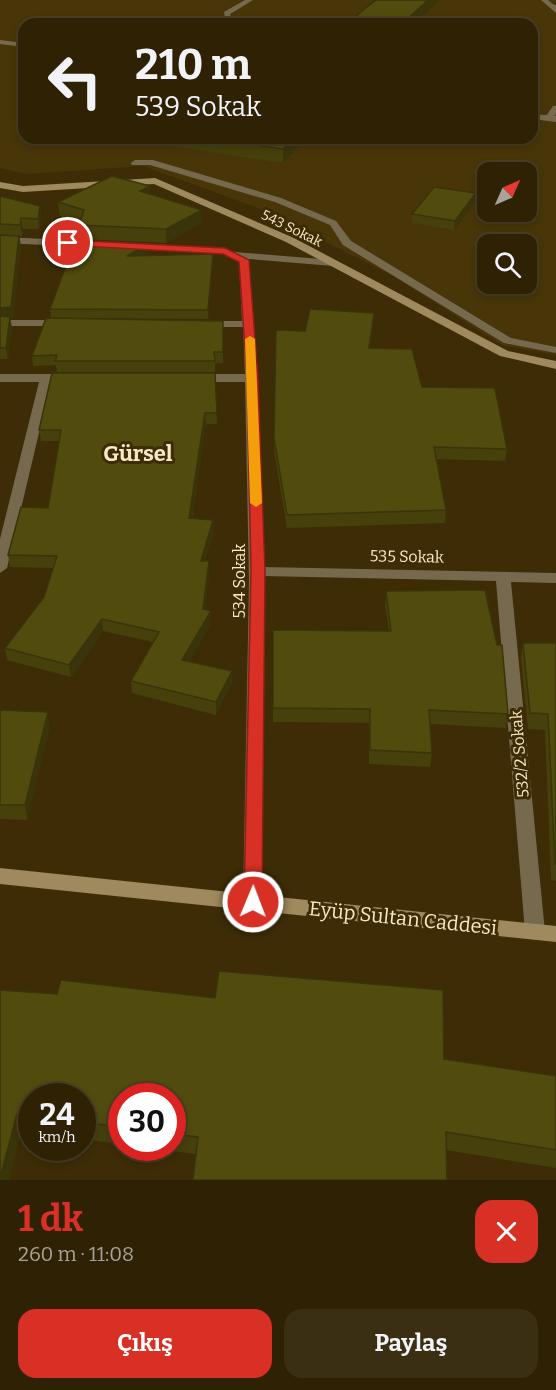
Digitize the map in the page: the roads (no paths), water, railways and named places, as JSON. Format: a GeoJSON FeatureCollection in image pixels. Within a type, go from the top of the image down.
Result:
{"type":"FeatureCollection","features":[{"type":"Feature","properties":{"kind":"street"},"geometry":{"type":"LineString","coordinates":[[228,18],[226,13],[250,0]]}},
{"type":"Feature","properties":{"kind":"street"},"geometry":{"type":"LineString","coordinates":[[544,0],[554,8]]}},
{"type":"Feature","properties":{"kind":"street"},"geometry":{"type":"LineString","coordinates":[[0,42],[18,44]]}},
{"type":"Feature","properties":{"kind":"street"},"geometry":{"type":"LineString","coordinates":[[538,117],[553,118],[556,108]]}},
{"type":"Feature","properties":{"kind":"street"},"geometry":{"type":"LineString","coordinates":[[135,163],[150,162],[268,197],[333,223],[347,243],[508,341],[556,350]]}},
{"type":"Feature","properties":{"kind":"street","name":"543 Sokak"},"geometry":{"type":"LineString","coordinates":[[0,185],[24,189],[155,181],[290,240],[504,354],[556,365]]}},
{"type":"Feature","properties":{"kind":"street"},"geometry":{"type":"LineString","coordinates":[[0,240],[107,245]]}},
{"type":"Feature","properties":{"kind":"street"},"geometry":{"type":"LineString","coordinates":[[118,245],[225,251],[240,257],[333,263]]}},
{"type":"Feature","properties":{"kind":"street","name":"534 Sokak"},"geometry":{"type":"LineString","coordinates":[[240,257],[249,324],[258,571],[253,902]]}},
{"type":"Feature","properties":{"kind":"street"},"geometry":{"type":"LineString","coordinates":[[0,323],[71,323]]}},
{"type":"Feature","properties":{"kind":"street"},"geometry":{"type":"LineString","coordinates":[[190,324],[249,324]]}},
{"type":"Feature","properties":{"kind":"street"},"geometry":{"type":"LineString","coordinates":[[0,378],[80,378]]}},
{"type":"Feature","properties":{"kind":"street"},"geometry":{"type":"LineString","coordinates":[[1,560],[46,378]]}},
{"type":"Feature","properties":{"kind":"street"},"geometry":{"type":"LineString","coordinates":[[184,378],[252,378]]}},
{"type":"Feature","properties":{"kind":"street","name":"535 Sokak"},"geometry":{"type":"LineString","coordinates":[[258,571],[556,578]]}},
{"type":"Feature","properties":{"kind":"street","name":"532/2 Sokak"},"geometry":{"type":"LineString","coordinates":[[503,576],[535,932]]}},
{"type":"Feature","properties":{"kind":"street","name":"Eyüp Sultan Caddesi"},"geometry":{"type":"LineString","coordinates":[[0,876],[556,934]]}},
{"type":"Feature","properties":{"kind":"district","name":"Gürsel"},"geometry":{"type":"Point","coordinates":[138,453]}}]}
